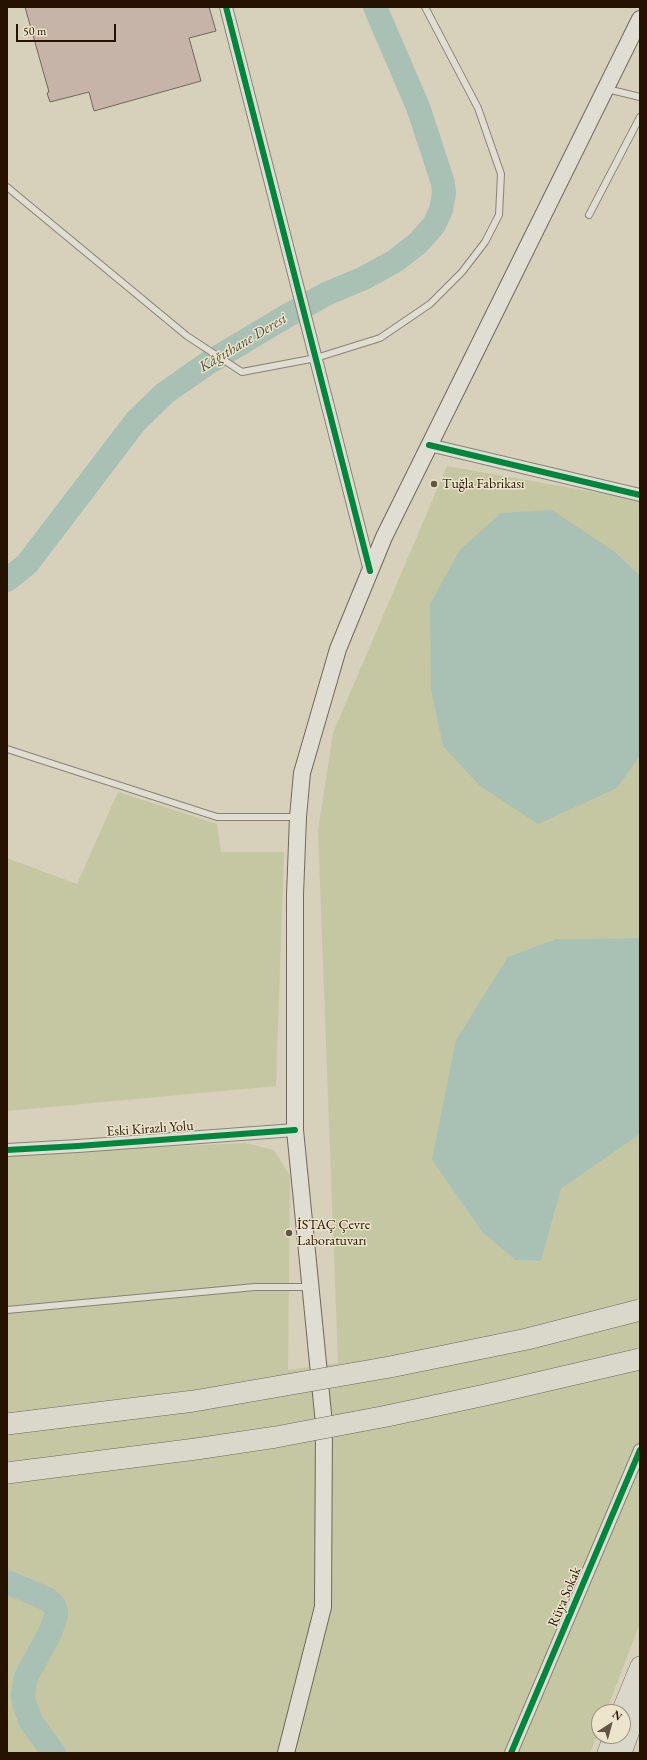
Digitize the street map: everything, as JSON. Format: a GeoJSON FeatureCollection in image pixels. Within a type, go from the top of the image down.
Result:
{"type":"FeatureCollection","features":[{"type":"Feature","properties":{"kind":"highway"},"geometry":{"type":"LineString","coordinates":[[7,1424],[194,1401],[383,1368],[527,1339],[640,1310]]}},
{"type":"Feature","properties":{"kind":"highway"},"geometry":{"type":"LineString","coordinates":[[7,1473],[196,1449],[276,1437],[440,1405],[640,1359]]}},
{"type":"Feature","properties":{"kind":"highway"},"geometry":{"type":"LineString","coordinates":[[624,1704],[640,1666]]}},
{"type":"Feature","properties":{"kind":"highway"},"geometry":{"type":"LineString","coordinates":[[622,1753],[640,1703]]}},
{"type":"Feature","properties":{"kind":"main road"},"geometry":{"type":"LineString","coordinates":[[286,1753],[323,1606],[324,1424],[295,1130],[295,895],[298,817],[302,772],[338,649],[384,537],[640,19]]}},
{"type":"Feature","properties":{"kind":"street"},"geometry":{"type":"LineString","coordinates":[[226,7],[370,571]]}},
{"type":"Feature","properties":{"kind":"street"},"geometry":{"type":"LineString","coordinates":[[429,445],[640,495]]}},
{"type":"Feature","properties":{"kind":"street","name":"Eski Kirazlı Yolu"},"geometry":{"type":"LineString","coordinates":[[7,1150],[295,1130]]}},
{"type":"Feature","properties":{"kind":"street","name":"Rüya Sokak"},"geometry":{"type":"LineString","coordinates":[[511,1753],[640,1450]]}},
{"type":"Feature","properties":{"kind":"lane"},"geometry":{"type":"LineString","coordinates":[[7,187],[187,336],[242,372],[316,358],[380,338],[430,304],[462,272],[485,242],[499,215],[501,174],[478,108],[425,7]]}},
{"type":"Feature","properties":{"kind":"lane"},"geometry":{"type":"LineString","coordinates":[[606,88],[640,97]]}},
{"type":"Feature","properties":{"kind":"lane"},"geometry":{"type":"LineString","coordinates":[[589,215],[640,117]]}},
{"type":"Feature","properties":{"kind":"lane"},"geometry":{"type":"LineString","coordinates":[[7,749],[217,817],[298,817]]}},
{"type":"Feature","properties":{"kind":"lane"},"geometry":{"type":"LineString","coordinates":[[7,1310],[255,1287],[310,1286]]}},
{"type":"Feature","properties":{"kind":"green space"},"geometry":{"type":"Polygon","coordinates":[[[447,466],[640,500],[640,575],[615,552],[617,788],[640,756],[640,938],[556,939],[432,1160],[482,1232],[515,1260],[541,1261],[561,1189],[640,1134],[640,1623],[609,1704],[591,1704],[591,1744],[594,1744],[590,1753],[7,1753],[7,1154],[245,1143],[274,1150],[290,1176],[288,1370],[338,1363],[318,831],[333,733],[447,466]]]}},
{"type":"Feature","properties":{"kind":"green space"},"geometry":{"type":"Polygon","coordinates":[[[118,792],[217,824],[221,852],[284,852],[276,1086],[7,1111],[7,858],[77,884],[118,792]]]}},
{"type":"Feature","properties":{"kind":"shaded area"},"geometry":{"type":"Polygon","coordinates":[[[552,510],[615,552],[640,575],[640,756],[617,788],[538,824],[480,786],[443,746],[431,689],[430,604],[460,550],[501,513],[552,510]]]}},
{"type":"Feature","properties":{"kind":"shaded area"},"geometry":{"type":"Polygon","coordinates":[[[640,938],[640,1134],[561,1189],[541,1261],[515,1260],[482,1232],[432,1160],[456,1040],[508,957],[556,939],[640,938]]]}},
{"type":"Feature","properties":{"kind":"building"},"geometry":{"type":"Polygon","coordinates":[[[25,7],[209,7],[216,31],[189,38],[201,81],[94,111],[89,92],[50,102],[47,93],[49,92],[25,7]]]}},
{"type":"Feature","properties":{"kind":"waterway","name":"Kâğıthane Deresi"},"geometry":{"type":"LineString","coordinates":[[7,580],[27,564],[136,421],[165,393],[208,363],[285,317],[326,294],[364,278],[395,261],[418,243],[434,225],[441,210],[444,193],[443,183],[418,107],[375,7]]}},
{"type":"Feature","properties":{"kind":"waterway","name":"Kâğıthane Deresi"},"geometry":{"type":"LineString","coordinates":[[7,1582],[47,1599],[54,1605],[56,1611],[56,1616],[50,1633],[26,1677],[23,1694],[24,1703],[31,1722],[54,1753]]}},
{"type":"Feature","properties":{"kind":"cycle path"},"geometry":{"type":"LineString","coordinates":[[226,7],[370,571]]}},
{"type":"Feature","properties":{"kind":"cycle path"},"geometry":{"type":"LineString","coordinates":[[429,445],[640,495]]}},
{"type":"Feature","properties":{"kind":"cycle path"},"geometry":{"type":"LineString","coordinates":[[7,1150],[295,1130]]}},
{"type":"Feature","properties":{"kind":"cycle path"},"geometry":{"type":"LineString","coordinates":[[511,1753],[640,1450]]}},
{"type":"Feature","properties":{"kind":"place","name":"Tuğla Fabrikası"},"geometry":{"type":"Point","coordinates":[434,484]}},
{"type":"Feature","properties":{"kind":"place","name":"İSTAÇ Çevre Laboratuvarı"},"geometry":{"type":"Point","coordinates":[289,1233]}}]}
